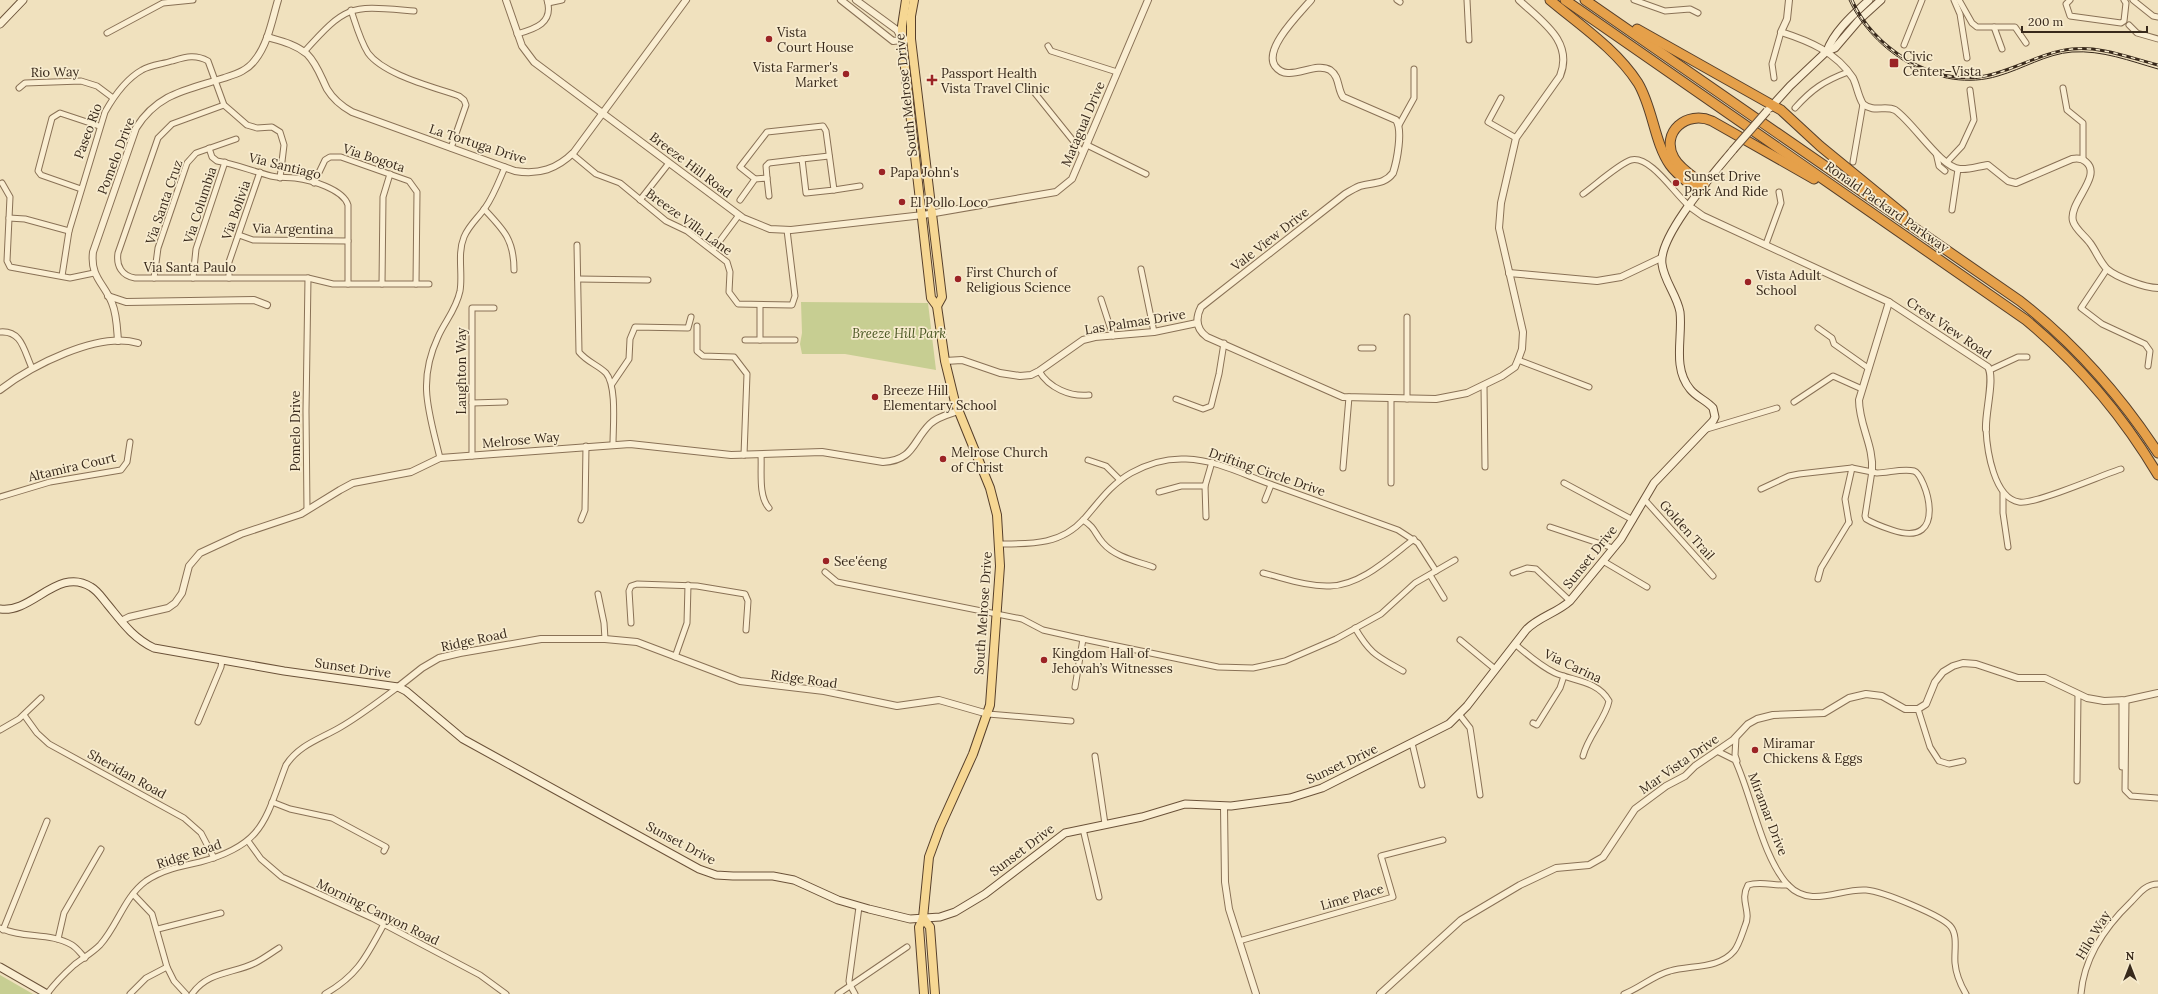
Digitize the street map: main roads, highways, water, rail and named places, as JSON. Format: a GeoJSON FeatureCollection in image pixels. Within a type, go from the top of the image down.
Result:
{"type":"FeatureCollection","features":[{"type":"Feature","properties":{"kind":"highway"},"geometry":{"type":"LineString","coordinates":[[1550,0],[1613,52],[1624,64],[1643,94],[1666,158],[1676,172],[1701,188]]}},
{"type":"Feature","properties":{"kind":"highway","name":"Ronald Packard Parkway"},"geometry":{"type":"LineString","coordinates":[[1565,0],[2007,305],[2042,333],[2079,369],[2110,405],[2137,441],[2158,475]]}},
{"type":"Feature","properties":{"kind":"highway"},"geometry":{"type":"LineString","coordinates":[[1587,0],[1770,108],[1781,110],[1805,132],[1904,214],[1932,240]]}},
{"type":"Feature","properties":{"kind":"highway","name":"Ronald Packard Parkway"},"geometry":{"type":"LineString","coordinates":[[1587,0],[2020,301],[2068,341],[2117,395],[2158,453]]}},
{"type":"Feature","properties":{"kind":"highway"},"geometry":{"type":"LineString","coordinates":[[1701,188],[1678,163],[1670,145],[1672,134],[1678,125],[1689,118],[1695,117],[1712,121],[1871,212]]}},
{"type":"Feature","properties":{"kind":"main road"},"geometry":{"type":"LineString","coordinates":[[0,24],[23,0]]}},
{"type":"Feature","properties":{"kind":"main road","name":"South Melrose Drive"},"geometry":{"type":"LineString","coordinates":[[906,0],[902,26],[902,41],[927,214]]}},
{"type":"Feature","properties":{"kind":"main road","name":"South Melrose Drive"},"geometry":{"type":"LineString","coordinates":[[914,0],[911,16],[911,39],[927,214],[932,298],[937,306],[945,361],[958,411],[990,488],[997,515],[1000,544],[990,705],[988,714],[973,754],[940,826],[929,857],[923,918],[919,927],[924,994]]}},
{"type":"Feature","properties":{"kind":"main road"},"geometry":{"type":"LineString","coordinates":[[1827,51],[1829,44],[1846,23],[1870,0]]}},
{"type":"Feature","properties":{"kind":"main road"},"geometry":{"type":"LineString","coordinates":[[1701,188],[1770,108],[1827,51],[1835,48],[1859,20],[1881,0]]}},
{"type":"Feature","properties":{"kind":"main road","name":"Sunset Drive"},"geometry":{"type":"LineString","coordinates":[[0,609],[11,610],[59,584],[76,582],[91,587],[98,593],[127,630],[142,642],[154,648],[398,687],[406,691],[463,739],[699,869],[716,875],[773,876],[794,880],[838,900],[859,907],[910,918],[940,917],[955,912],[985,894],[1060,835],[1142,817],[1185,804],[1224,807],[1302,795],[1322,788],[1437,731],[1459,714],[1534,622],[1561,610],[1570,601],[1613,548],[1633,520],[1654,483],[1713,421],[1715,412],[1711,405],[1689,388],[1681,371],[1679,355],[1680,310],[1674,292],[1664,272],[1661,258],[1674,229],[1701,188]]}},
{"type":"Feature","properties":{"kind":"main road","name":"South Melrose Drive"},"geometry":{"type":"LineString","coordinates":[[923,918],[930,927],[935,994]]}},
{"type":"Feature","properties":{"kind":"main road"},"geometry":{"type":"LineString","coordinates":[[0,967],[47,994]]}},
{"type":"Feature","properties":{"kind":"tram line"},"geometry":{"type":"LineString","coordinates":[[1849,0],[1860,19],[1874,37],[1891,52],[1910,65],[1931,74],[1953,79],[1976,80],[1998,76],[2062,53],[2072,52],[2105,54],[2158,69]]}},
{"type":"Feature","properties":{"kind":"railway"},"geometry":{"type":"LineString","coordinates":[[1852,0],[1861,17],[1889,48],[1907,60],[1926,69],[1946,75],[1965,78],[1985,76],[2007,70],[2039,57],[2072,49],[2094,49],[2105,51],[2158,65]]}},
{"type":"Feature","properties":{"kind":"place","name":"Vista Court House"},"geometry":{"type":"Point","coordinates":[769,39]}},
{"type":"Feature","properties":{"kind":"place","name":"Civic Center–Vista"},"geometry":{"type":"Point","coordinates":[1894,63]}},
{"type":"Feature","properties":{"kind":"place","name":"Vista Farmer's Market"},"geometry":{"type":"Point","coordinates":[846,74]}},
{"type":"Feature","properties":{"kind":"place","name":"Passport Health Vista Travel Clinic"},"geometry":{"type":"Point","coordinates":[932,80]}},
{"type":"Feature","properties":{"kind":"place","name":"Papa John's"},"geometry":{"type":"Point","coordinates":[882,172]}},
{"type":"Feature","properties":{"kind":"place","name":"Sunset Drive Park And Ride"},"geometry":{"type":"Point","coordinates":[1676,183]}},
{"type":"Feature","properties":{"kind":"place","name":"El Pollo Loco"},"geometry":{"type":"Point","coordinates":[902,202]}},
{"type":"Feature","properties":{"kind":"place","name":"First Church of Religious Science"},"geometry":{"type":"Point","coordinates":[958,279]}},
{"type":"Feature","properties":{"kind":"place","name":"Vista Adult School"},"geometry":{"type":"Point","coordinates":[1748,282]}},
{"type":"Feature","properties":{"kind":"place","name":"Breeze Hill Elementary School"},"geometry":{"type":"Point","coordinates":[875,397]}},
{"type":"Feature","properties":{"kind":"place","name":"Melrose Church of Christ"},"geometry":{"type":"Point","coordinates":[943,459]}},
{"type":"Feature","properties":{"kind":"place","name":"See'éeng"},"geometry":{"type":"Point","coordinates":[826,561]}},
{"type":"Feature","properties":{"kind":"place","name":"Kingdom Hall of Jehovah’s Witnesses"},"geometry":{"type":"Point","coordinates":[1044,660]}},
{"type":"Feature","properties":{"kind":"place","name":"Miramar Chickens & Eggs"},"geometry":{"type":"Point","coordinates":[1755,750]}},
{"type":"Feature","properties":{"kind":"park label","name":"Breeze Hill Park"},"geometry":{"type":"Point","coordinates":[899,333]}}]}
